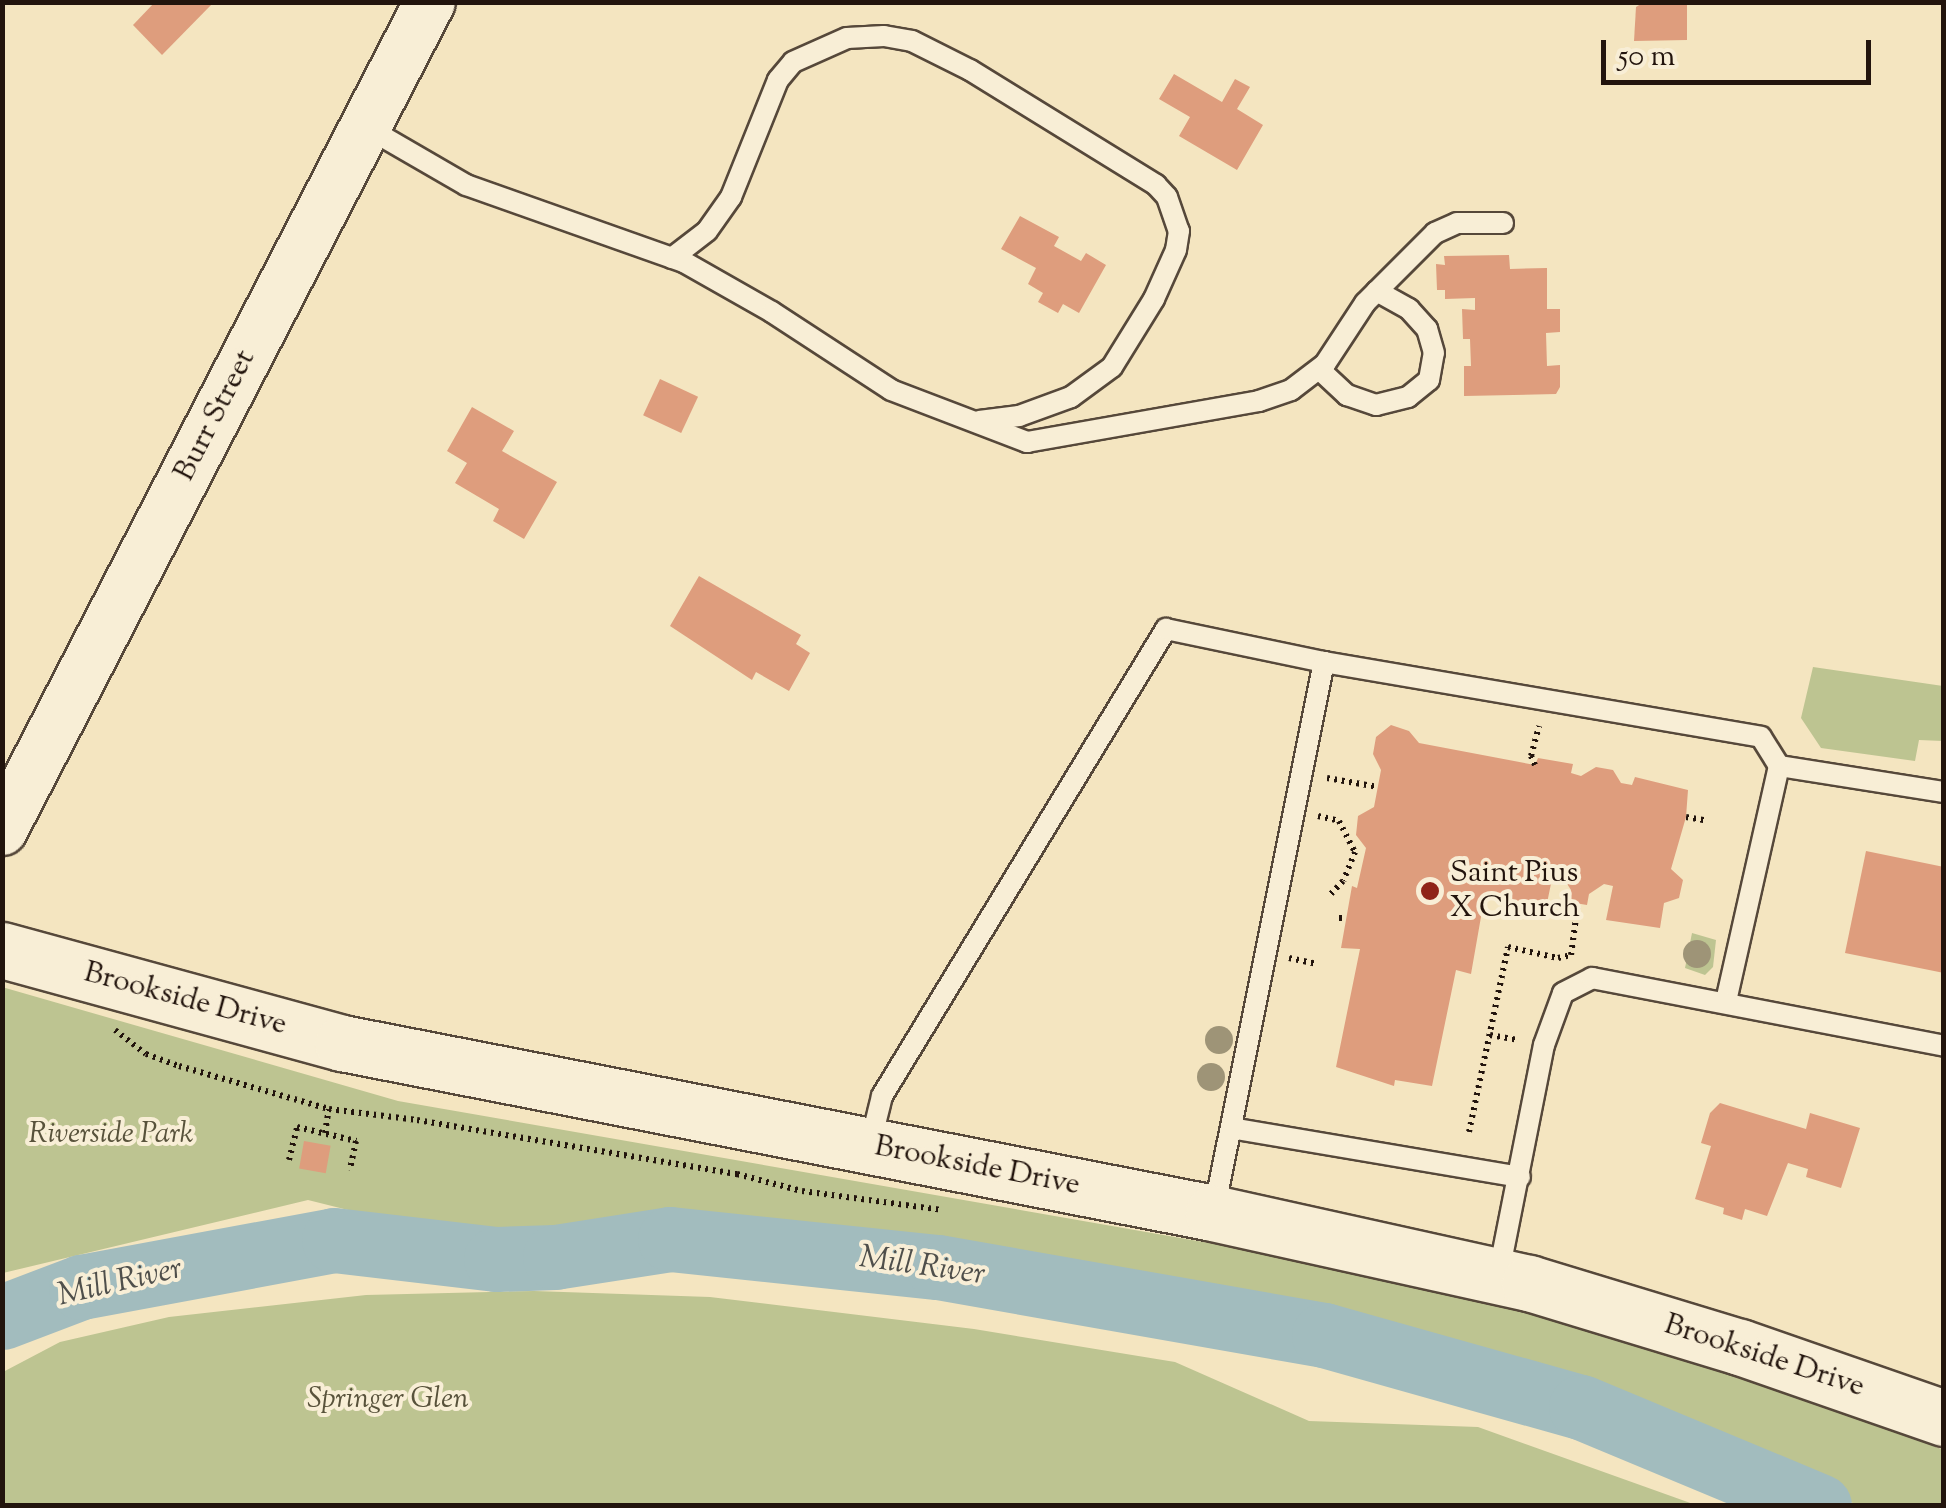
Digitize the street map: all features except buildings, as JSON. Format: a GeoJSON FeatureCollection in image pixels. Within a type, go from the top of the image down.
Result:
{"type":"FeatureCollection","features":[{"type":"Feature","properties":{"kind":"main road","name":"Brookside Drive"},"geometry":{"type":"LineString","coordinates":[[2,950],[342,1043],[1213,1213],[1498,1277],[1740,1347],[1944,1418]]}},
{"type":"Feature","properties":{"kind":"street","name":"Burr Street"},"geometry":{"type":"LineString","coordinates":[[2,830],[430,2]]}},
{"type":"Feature","properties":{"kind":"lane"},"geometry":{"type":"LineString","coordinates":[[672,258],[707,231],[731,197],[778,80],[792,62],[847,38],[884,36],[912,41],[970,70],[1156,185],[1167,197],[1179,231],[1176,250],[1154,299],[1112,367],[1071,397],[1019,416],[978,421]]}},
{"type":"Feature","properties":{"kind":"lane"},"geometry":{"type":"LineString","coordinates":[[366,127],[466,185],[672,258],[772,312],[891,390],[978,421],[1013,438],[1045,440],[1259,401],[1290,390],[1320,370],[1376,291],[1434,233],[1457,223],[1503,223]]}},
{"type":"Feature","properties":{"kind":"lane"},"geometry":{"type":"LineString","coordinates":[[1320,370],[1347,394],[1376,405],[1408,396],[1429,380],[1434,354],[1427,329],[1409,308],[1376,291]]}},
{"type":"Feature","properties":{"kind":"lane"},"geometry":{"type":"LineString","coordinates":[[870,1146],[882,1096],[1166,629],[1324,662],[1762,738],[1780,766],[1726,1001]]}},
{"type":"Feature","properties":{"kind":"lane"},"geometry":{"type":"LineString","coordinates":[[1213,1213],[1324,662]]}},
{"type":"Feature","properties":{"kind":"lane"},"geometry":{"type":"LineString","coordinates":[[1780,766],[1944,792]]}},
{"type":"Feature","properties":{"kind":"lane"},"geometry":{"type":"LineString","coordinates":[[1498,1277],[1544,1044],[1563,992],[1592,978],[1944,1046]]}},
{"type":"Feature","properties":{"kind":"lane"},"geometry":{"type":"LineString","coordinates":[[1230,1128],[1520,1176]]}},
{"type":"Feature","properties":{"kind":"path"},"geometry":{"type":"LineString","coordinates":[[1535,765],[1531,756],[1539,726]]}},
{"type":"Feature","properties":{"kind":"path"},"geometry":{"type":"LineString","coordinates":[[1321,777],[1378,787]]}},
{"type":"Feature","properties":{"kind":"path"},"geometry":{"type":"LineString","coordinates":[[1313,815],[1339,821],[1355,852],[1351,867],[1330,896]]}},
{"type":"Feature","properties":{"kind":"path"},"geometry":{"type":"LineString","coordinates":[[1686,817],[1708,822]]}},
{"type":"Feature","properties":{"kind":"path"},"geometry":{"type":"LineString","coordinates":[[1470,1132],[1508,947],[1558,958],[1572,955],[1578,904]]}},
{"type":"Feature","properties":{"kind":"path"},"geometry":{"type":"LineString","coordinates":[[1283,957],[1317,964]]}},
{"type":"Feature","properties":{"kind":"path"},"geometry":{"type":"LineString","coordinates":[[98,1025],[115,1030],[146,1054],[178,1066],[329,1109],[699,1168],[802,1191],[959,1212]]}},
{"type":"Feature","properties":{"kind":"path"},"geometry":{"type":"LineString","coordinates":[[1490,1035],[1522,1042]]}},
{"type":"Feature","properties":{"kind":"path"},"geometry":{"type":"LineString","coordinates":[[325,1134],[329,1109]]}},
{"type":"Feature","properties":{"kind":"path"},"geometry":{"type":"LineString","coordinates":[[289,1160],[297,1127],[356,1141],[350,1170]]}},
{"type":"Feature","properties":{"kind":"green space"},"geometry":{"type":"Polygon","coordinates":[[[1813,667],[1943,686],[1943,741],[1919,740],[1915,761],[1821,748],[1801,718],[1813,667]]]}},
{"type":"Feature","properties":{"kind":"green space"},"geometry":{"type":"Polygon","coordinates":[[[1692,933],[1716,940],[1713,967],[1705,975],[1685,968],[1692,933]]]}},
{"type":"Feature","properties":{"kind":"green space","name":"Riverside Park"},"geometry":{"type":"Polygon","coordinates":[[[2,987],[398,1101],[1426,1281],[1769,1379],[1943,1450],[1943,1505],[1858,1505],[1544,1383],[1301,1309],[927,1246],[785,1235],[673,1217],[530,1239],[420,1228],[308,1200],[3,1273],[2,987]]]}},
{"type":"Feature","properties":{"kind":"green space","name":"Springer Glen"},"geometry":{"type":"Polygon","coordinates":[[[534,1291],[710,1297],[974,1329],[1175,1362],[1309,1421],[1478,1427],[1696,1505],[3,1505],[3,1372],[60,1342],[169,1317],[366,1295],[534,1291]]]}},
{"type":"Feature","properties":{"kind":"waterway","name":"Mill River"},"geometry":{"type":"LineString","coordinates":[[2,1317],[81,1287],[334,1240],[496,1259],[555,1257],[670,1239],[938,1267],[1324,1335],[1581,1407],[1819,1506]]}},
{"type":"Feature","properties":{"kind":"place","name":"Saint Pius X Church"},"geometry":{"type":"Point","coordinates":[1430,891]}}]}
